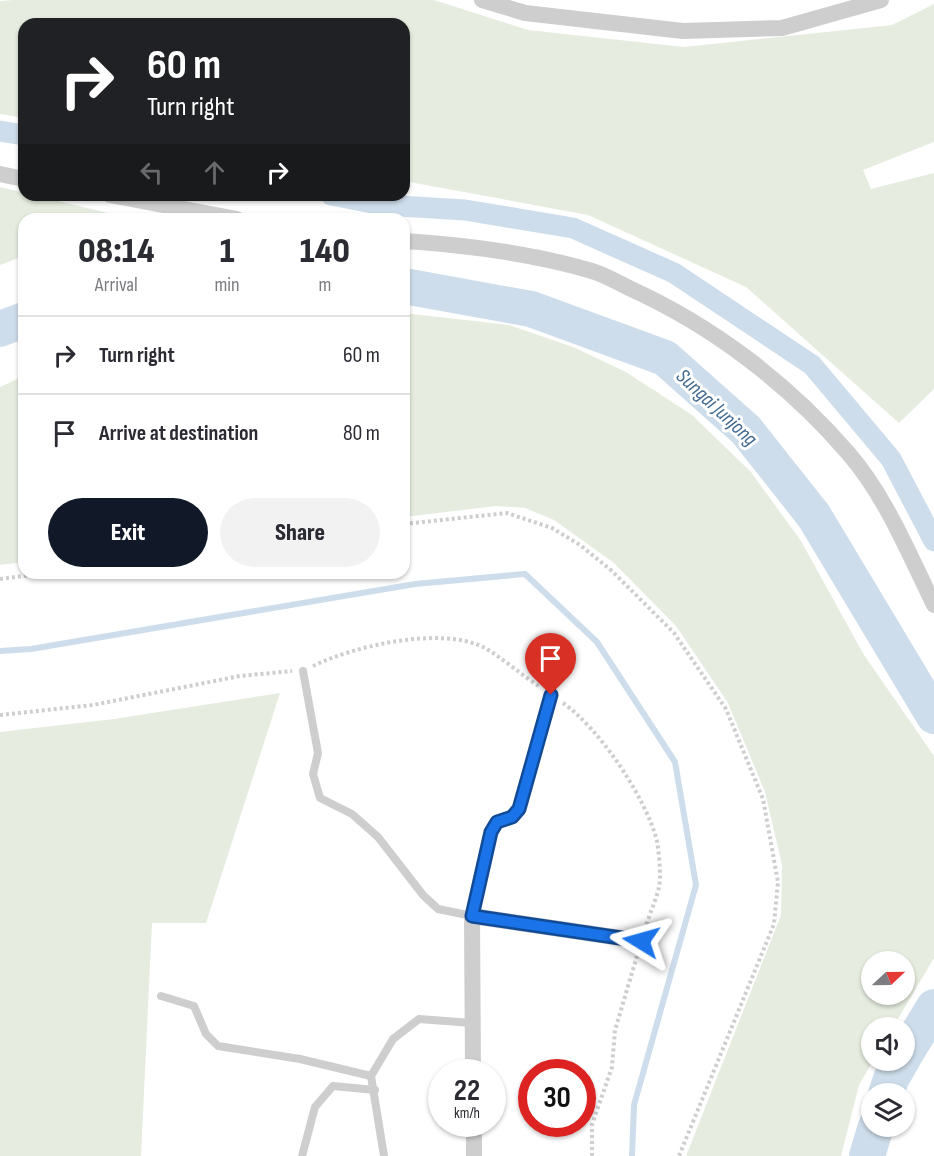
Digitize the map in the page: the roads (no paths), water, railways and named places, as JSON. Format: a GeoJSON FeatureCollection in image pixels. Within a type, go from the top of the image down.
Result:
{"type":"FeatureCollection","features":[{"type":"Feature","properties":{"kind":"street"},"geometry":{"type":"LineString","coordinates":[[482,0],[525,13],[683,31],[782,28],[881,0]]}},
{"type":"Feature","properties":{"kind":"street"},"geometry":{"type":"LineString","coordinates":[[0,174],[18,178]]}},
{"type":"Feature","properties":{"kind":"street"},"geometry":{"type":"LineString","coordinates":[[142,201],[205,213]]}},
{"type":"Feature","properties":{"kind":"street"},"geometry":{"type":"LineString","coordinates":[[410,241],[449,243],[519,254],[594,272],[665,305],[729,345],[791,394],[850,455],[885,508],[934,604]]}},
{"type":"Feature","properties":{"kind":"street"},"geometry":{"type":"LineString","coordinates":[[473,1059],[472,916],[641,941]]}},
{"type":"Feature","properties":{"kind":"street"},"geometry":{"type":"LineString","coordinates":[[474,1137],[474,1156]]}},
{"type":"Feature","properties":{"kind":"lane"},"geometry":{"type":"LineString","coordinates":[[303,670],[318,753],[313,774],[320,798],[352,814],[378,837],[423,895],[438,909],[472,916],[491,832],[497,822],[512,817],[519,809],[551,695]]}},
{"type":"Feature","properties":{"kind":"lane"},"geometry":{"type":"LineString","coordinates":[[161,996],[194,1006],[206,1035],[218,1046],[300,1059],[371,1076]]}},
{"type":"Feature","properties":{"kind":"lane"},"geometry":{"type":"LineString","coordinates":[[384,1156],[371,1076],[393,1039],[419,1019],[472,1023]]}},
{"type":"Feature","properties":{"kind":"lane"},"geometry":{"type":"LineString","coordinates":[[302,1156],[315,1107],[333,1086],[375,1090]]}},
{"type":"Feature","properties":{"kind":"waterway"},"geometry":{"type":"LineString","coordinates":[[0,131],[18,134]]}},
{"type":"Feature","properties":{"kind":"waterway"},"geometry":{"type":"LineString","coordinates":[[362,201],[383,205],[465,210],[573,228],[674,273],[812,365],[891,459],[934,541]]}},
{"type":"Feature","properties":{"kind":"waterway","name":"Sungai Junjong"},"geometry":{"type":"LineString","coordinates":[[410,287],[531,309],[665,358],[746,430],[814,516],[934,716]]}},
{"type":"Feature","properties":{"kind":"waterway","name":"Sungai Junjong"},"geometry":{"type":"LineString","coordinates":[[0,329],[18,322]]}},
{"type":"Feature","properties":{"kind":"waterway"},"geometry":{"type":"LineString","coordinates":[[0,651],[31,649],[415,584],[525,574],[597,642],[675,762],[696,885],[634,1105],[632,1156]]}},
{"type":"Feature","properties":{"kind":"waterway","name":"Sungai Junjong"},"geometry":{"type":"LineString","coordinates":[[915,1038],[934,1007]]}},
{"type":"Feature","properties":{"kind":"waterway","name":"Sungai Junjong"},"geometry":{"type":"LineString","coordinates":[[890,1083],[896,1071]]}},
{"type":"Feature","properties":{"kind":"waterway","name":"Sungai Junjong"},"geometry":{"type":"LineString","coordinates":[[867,1156],[873,1137]]}}]}
